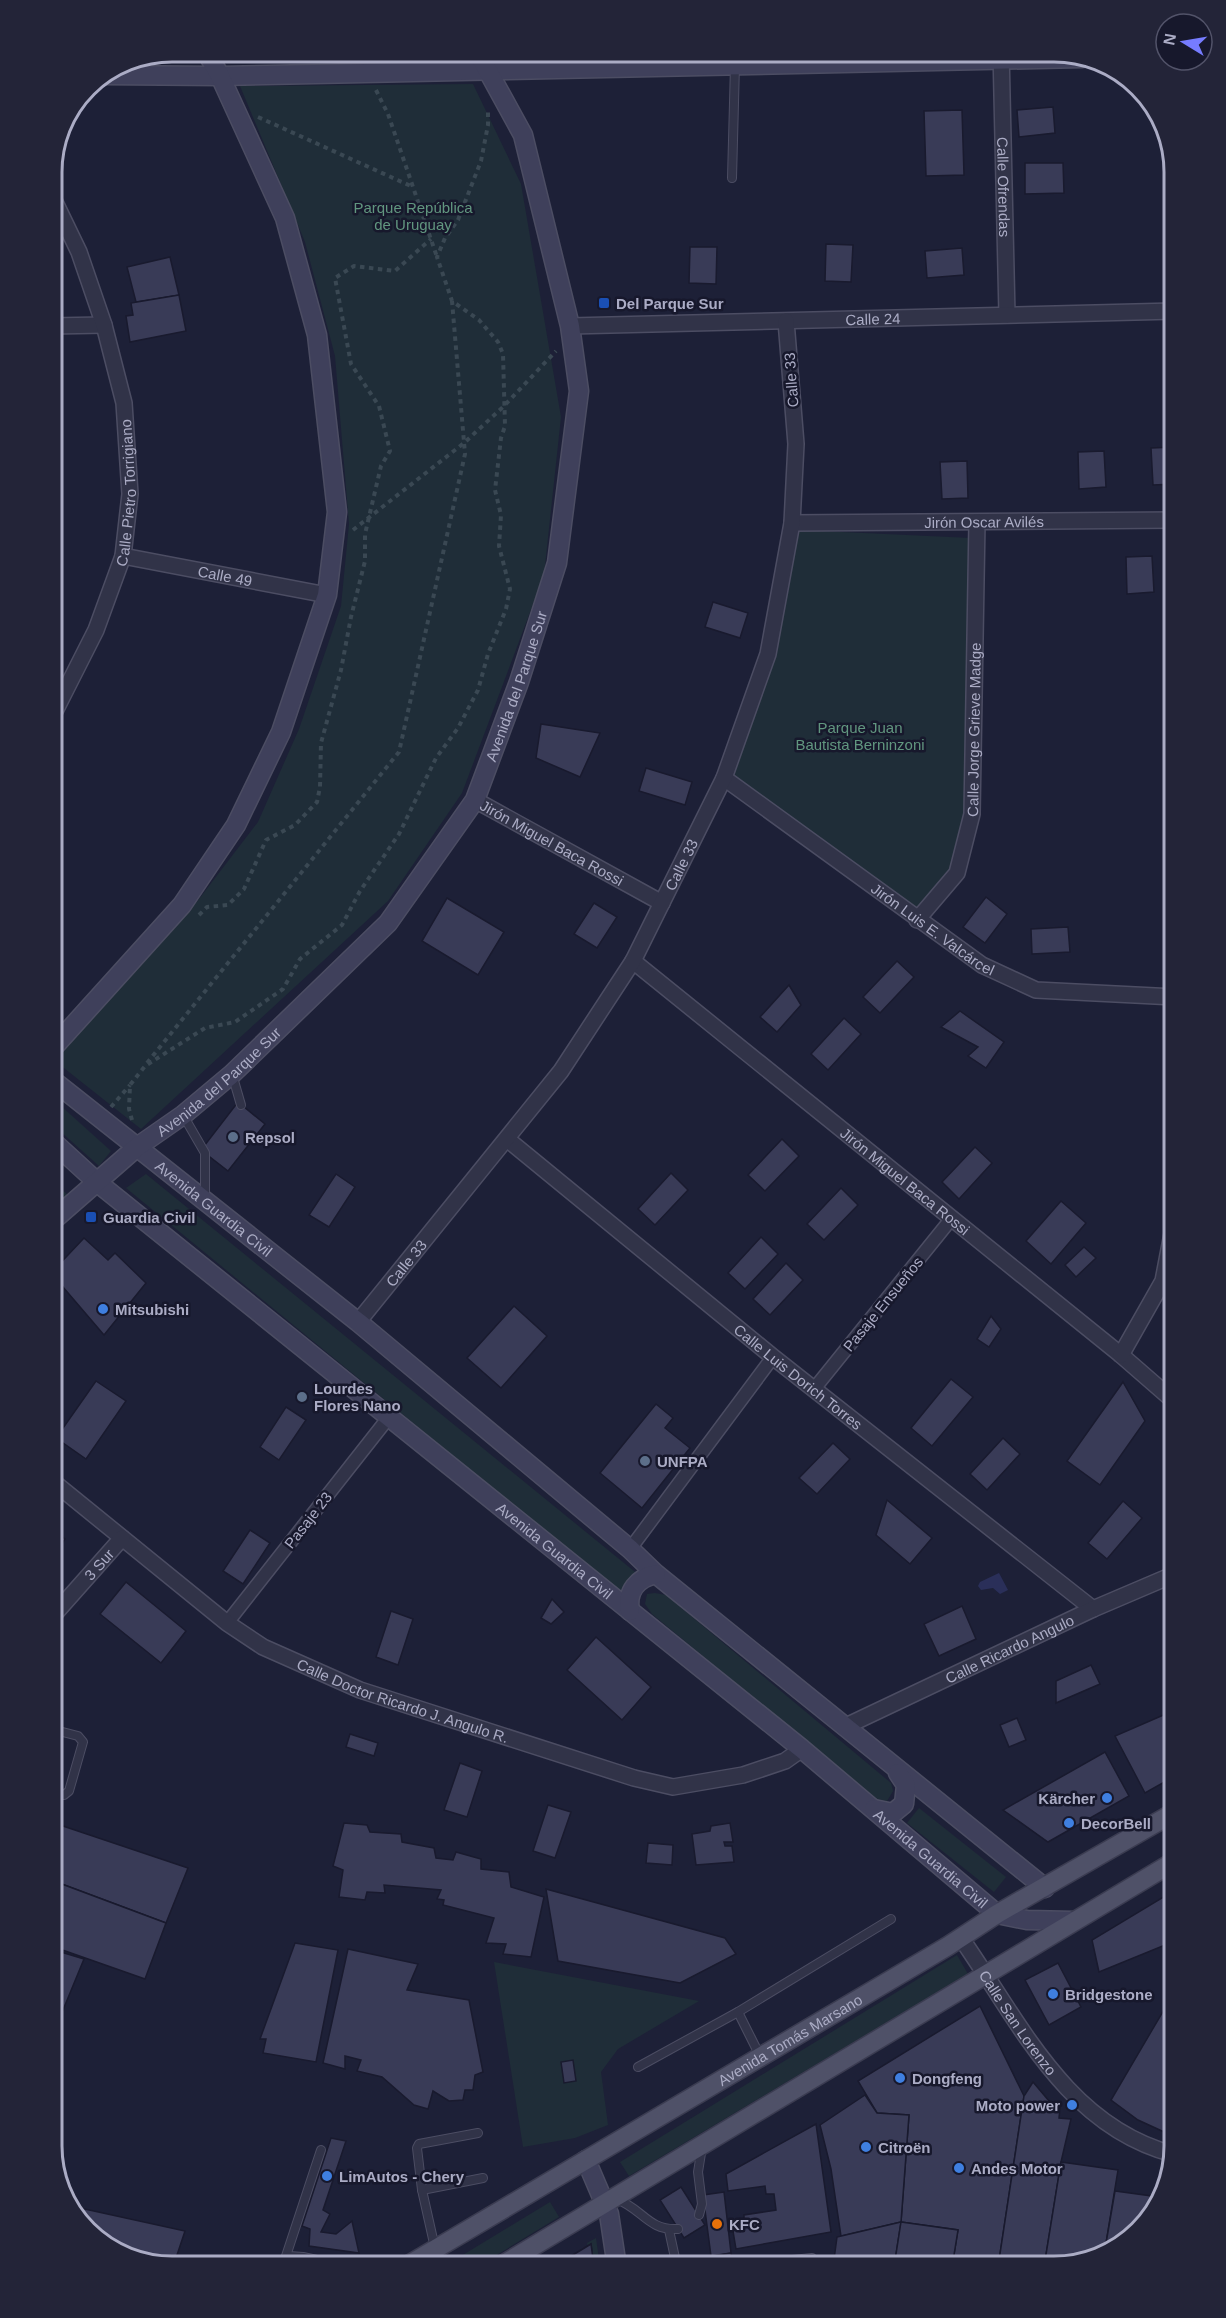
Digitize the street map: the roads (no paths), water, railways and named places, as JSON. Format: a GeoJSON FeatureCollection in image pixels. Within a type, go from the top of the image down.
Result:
{"type":"FeatureCollection","features":[{"type":"Feature","properties":{"kind":"main road"},"geometry":{"type":"LineString","coordinates":[[62,1038],[182,905],[236,825],[281,732],[327,595],[337,512],[317,335],[285,218],[212,62]]}},
{"type":"Feature","properties":{"kind":"main road","name":"Avenida del Parque Sur"},"geometry":{"type":"LineString","coordinates":[[98,1182],[137,1147],[183,1115],[232,1074],[388,923],[475,800],[519,682],[557,563],[579,391],[571,331],[523,135],[484,62]]}},
{"type":"Feature","properties":{"kind":"main road"},"geometry":{"type":"LineString","coordinates":[[119,75],[219,76],[489,71],[824,62]]}},
{"type":"Feature","properties":{"kind":"main road","name":"Avenida Guardia Civil"},"geometry":{"type":"LineString","coordinates":[[62,1088],[358,1322],[630,1549],[656,1574],[1045,1888]]}},
{"type":"Feature","properties":{"kind":"main road","name":"Avenida Guardia Civil"},"geometry":{"type":"LineString","coordinates":[[62,1150],[98,1182],[802,1749],[997,1914],[1027,1920],[1074,1921]]}},
{"type":"Feature","properties":{"kind":"main road"},"geometry":{"type":"LineString","coordinates":[[62,1213],[98,1182]]}},
{"type":"Feature","properties":{"kind":"main road"},"geometry":{"type":"LineString","coordinates":[[630,1611],[629,1595],[633,1588],[646,1576],[656,1574]]}},
{"type":"Feature","properties":{"kind":"main road"},"geometry":{"type":"LineString","coordinates":[[872,1808],[893,1812],[904,1804],[906,1785],[894,1767]]}},
{"type":"Feature","properties":{"kind":"main road","name":"Avenida Tomás Marsano"},"geometry":{"type":"LineString","coordinates":[[424,2256],[961,1938],[997,1914],[1164,1818]]}},
{"type":"Feature","properties":{"kind":"main road"},"geometry":{"type":"LineString","coordinates":[[518,2256],[1164,1868]]}},
{"type":"Feature","properties":{"kind":"main road"},"geometry":{"type":"LineString","coordinates":[[586,2160],[610,2201],[616,2256]]}},
{"type":"Feature","properties":{"kind":"street","name":"Calle Ofrendas"},"geometry":{"type":"LineString","coordinates":[[1001,62],[1007,315]]}},
{"type":"Feature","properties":{"kind":"street","name":"Calle Pietro Torrigiano"},"geometry":{"type":"LineString","coordinates":[[62,217],[79,252],[104,325],[124,403],[130,494],[123,556],[96,630],[62,697]]}},
{"type":"Feature","properties":{"kind":"street","name":"Calle 24"},"geometry":{"type":"LineString","coordinates":[[571,331],[786,321],[1164,311]]}},
{"type":"Feature","properties":{"kind":"street","name":"Calle 33"},"geometry":{"type":"LineString","coordinates":[[358,1322],[561,1071],[633,961],[724,777],[768,654],[792,523],[795,444],[786,321]]}},
{"type":"Feature","properties":{"kind":"street"},"geometry":{"type":"LineString","coordinates":[[62,326],[104,325]]}},
{"type":"Feature","properties":{"kind":"street","name":"Jirón Oscar Avilés"},"geometry":{"type":"LineString","coordinates":[[792,523],[1164,520]]}},
{"type":"Feature","properties":{"kind":"street","name":"Calle Jorge Grieve Madge"},"geometry":{"type":"LineString","coordinates":[[917,920],[957,873],[972,814],[977,522]]}},
{"type":"Feature","properties":{"kind":"street","name":"Calle 49"},"geometry":{"type":"LineString","coordinates":[[123,556],[327,595]]}},
{"type":"Feature","properties":{"kind":"street","name":"Jirón Luis E. Valcárcel"},"geometry":{"type":"LineString","coordinates":[[724,777],[981,965],[1036,990],[1164,997]]}},
{"type":"Feature","properties":{"kind":"street","name":"Jirón Miguel Baca Rossi"},"geometry":{"type":"LineString","coordinates":[[475,800],[662,903]]}},
{"type":"Feature","properties":{"kind":"street","name":"Jirón Miguel Baca Rossi"},"geometry":{"type":"LineString","coordinates":[[633,961],[1121,1355],[1164,1392]]}},
{"type":"Feature","properties":{"kind":"street","name":"Calle Luis Dorich Torres"},"geometry":{"type":"LineString","coordinates":[[507,1140],[773,1357],[1094,1609]]}},
{"type":"Feature","properties":{"kind":"street","name":"Pasaje Ensueños"},"geometry":{"type":"LineString","coordinates":[[814,1389],[952,1218]]}},
{"type":"Feature","properties":{"kind":"street"},"geometry":{"type":"LineString","coordinates":[[1121,1355],[1164,1276]]}},
{"type":"Feature","properties":{"kind":"street"},"geometry":{"type":"LineString","coordinates":[[630,1549],[773,1357]]}},
{"type":"Feature","properties":{"kind":"street","name":"Pasaje 23"},"geometry":{"type":"LineString","coordinates":[[227,1623],[389,1417]]}},
{"type":"Feature","properties":{"kind":"street","name":"Calle Doctor Ricardo J. Angulo R."},"geometry":{"type":"LineString","coordinates":[[62,1489],[227,1623],[263,1647],[360,1690],[634,1778],[673,1787],[743,1775],[785,1761],[802,1749]]}},
{"type":"Feature","properties":{"kind":"street","name":"3 Sur"},"geometry":{"type":"LineString","coordinates":[[62,1606],[122,1538]]}},
{"type":"Feature","properties":{"kind":"street","name":"Calle Ricardo Angulo"},"geometry":{"type":"LineString","coordinates":[[844,1727],[1094,1609],[1164,1579]]}},
{"type":"Feature","properties":{"kind":"street","name":"Calle San Lorenzo"},"geometry":{"type":"LineString","coordinates":[[961,1938],[1060,2083],[1102,2121],[1164,2152]]}},
{"type":"Feature","properties":{"kind":"lane"},"geometry":{"type":"LineString","coordinates":[[732,178],[735,65]]}},
{"type":"Feature","properties":{"kind":"lane"},"geometry":{"type":"LineString","coordinates":[[232,1074],[241,1105]]}},
{"type":"Feature","properties":{"kind":"lane"},"geometry":{"type":"LineString","coordinates":[[183,1115],[205,1153],[205,1200]]}},
{"type":"Feature","properties":{"kind":"lane"},"geometry":{"type":"LineString","coordinates":[[62,1732],[78,1736],[83,1742],[69,1791],[62,1794]]}},
{"type":"Feature","properties":{"kind":"lane"},"geometry":{"type":"LineString","coordinates":[[638,2067],[738,2012],[891,1919]]}},
{"type":"Feature","properties":{"kind":"lane"},"geometry":{"type":"LineString","coordinates":[[738,2012],[760,2056]]}},
{"type":"Feature","properties":{"kind":"lane"},"geometry":{"type":"LineString","coordinates":[[436,2249],[422,2190],[417,2148],[419,2144],[478,2133]]}},
{"type":"Feature","properties":{"kind":"lane"},"geometry":{"type":"LineString","coordinates":[[699,2216],[702,2204],[698,2172],[703,2145]]}},
{"type":"Feature","properties":{"kind":"lane"},"geometry":{"type":"LineString","coordinates":[[286,2256],[321,2150]]}},
{"type":"Feature","properties":{"kind":"lane"},"geometry":{"type":"LineString","coordinates":[[422,2190],[483,2178]]}},
{"type":"Feature","properties":{"kind":"lane"},"geometry":{"type":"LineString","coordinates":[[610,2201],[629,2205],[652,2225],[673,2230],[676,2256]]}},
{"type":"Feature","properties":{"kind":"water"},"geometry":{"type":"Polygon","coordinates":[[[999,1573],[1008,1590],[1000,1594],[993,1588],[981,1590],[978,1586],[980,1582],[999,1573]]]}},
{"type":"Feature","properties":{"kind":"place","name":"Del Parque Sur"},"geometry":{"type":"Point","coordinates":[604,303]}},
{"type":"Feature","properties":{"kind":"place","name":"Repsol"},"geometry":{"type":"Point","coordinates":[233,1137]}},
{"type":"Feature","properties":{"kind":"place","name":"Guardia Civil"},"geometry":{"type":"Point","coordinates":[91,1217]}},
{"type":"Feature","properties":{"kind":"place","name":"Mitsubishi"},"geometry":{"type":"Point","coordinates":[103,1309]}},
{"type":"Feature","properties":{"kind":"place","name":"Lourdes Flores Nano"},"geometry":{"type":"Point","coordinates":[302,1397]}},
{"type":"Feature","properties":{"kind":"place","name":"UNFPA"},"geometry":{"type":"Point","coordinates":[645,1461]}},
{"type":"Feature","properties":{"kind":"place","name":"Kärcher"},"geometry":{"type":"Point","coordinates":[1107,1798]}},
{"type":"Feature","properties":{"kind":"place","name":"DecorBell"},"geometry":{"type":"Point","coordinates":[1069,1823]}},
{"type":"Feature","properties":{"kind":"place","name":"Bridgestone"},"geometry":{"type":"Point","coordinates":[1053,1994]}},
{"type":"Feature","properties":{"kind":"place","name":"Dongfeng"},"geometry":{"type":"Point","coordinates":[900,2078]}},
{"type":"Feature","properties":{"kind":"place","name":"Moto power"},"geometry":{"type":"Point","coordinates":[1072,2105]}},
{"type":"Feature","properties":{"kind":"place","name":"Citroën"},"geometry":{"type":"Point","coordinates":[866,2147]}},
{"type":"Feature","properties":{"kind":"place","name":"Andes Motor"},"geometry":{"type":"Point","coordinates":[959,2168]}},
{"type":"Feature","properties":{"kind":"place","name":"LimAutos - Chery"},"geometry":{"type":"Point","coordinates":[327,2176]}},
{"type":"Feature","properties":{"kind":"place","name":"KFC"},"geometry":{"type":"Point","coordinates":[717,2224]}},
{"type":"Feature","properties":{"kind":"park label","name":"Parque República de Uruguay"},"geometry":{"type":"Point","coordinates":[413,216]}},
{"type":"Feature","properties":{"kind":"park label","name":"Parque Juan Bautista Berninzoni"},"geometry":{"type":"Point","coordinates":[860,736]}}]}
